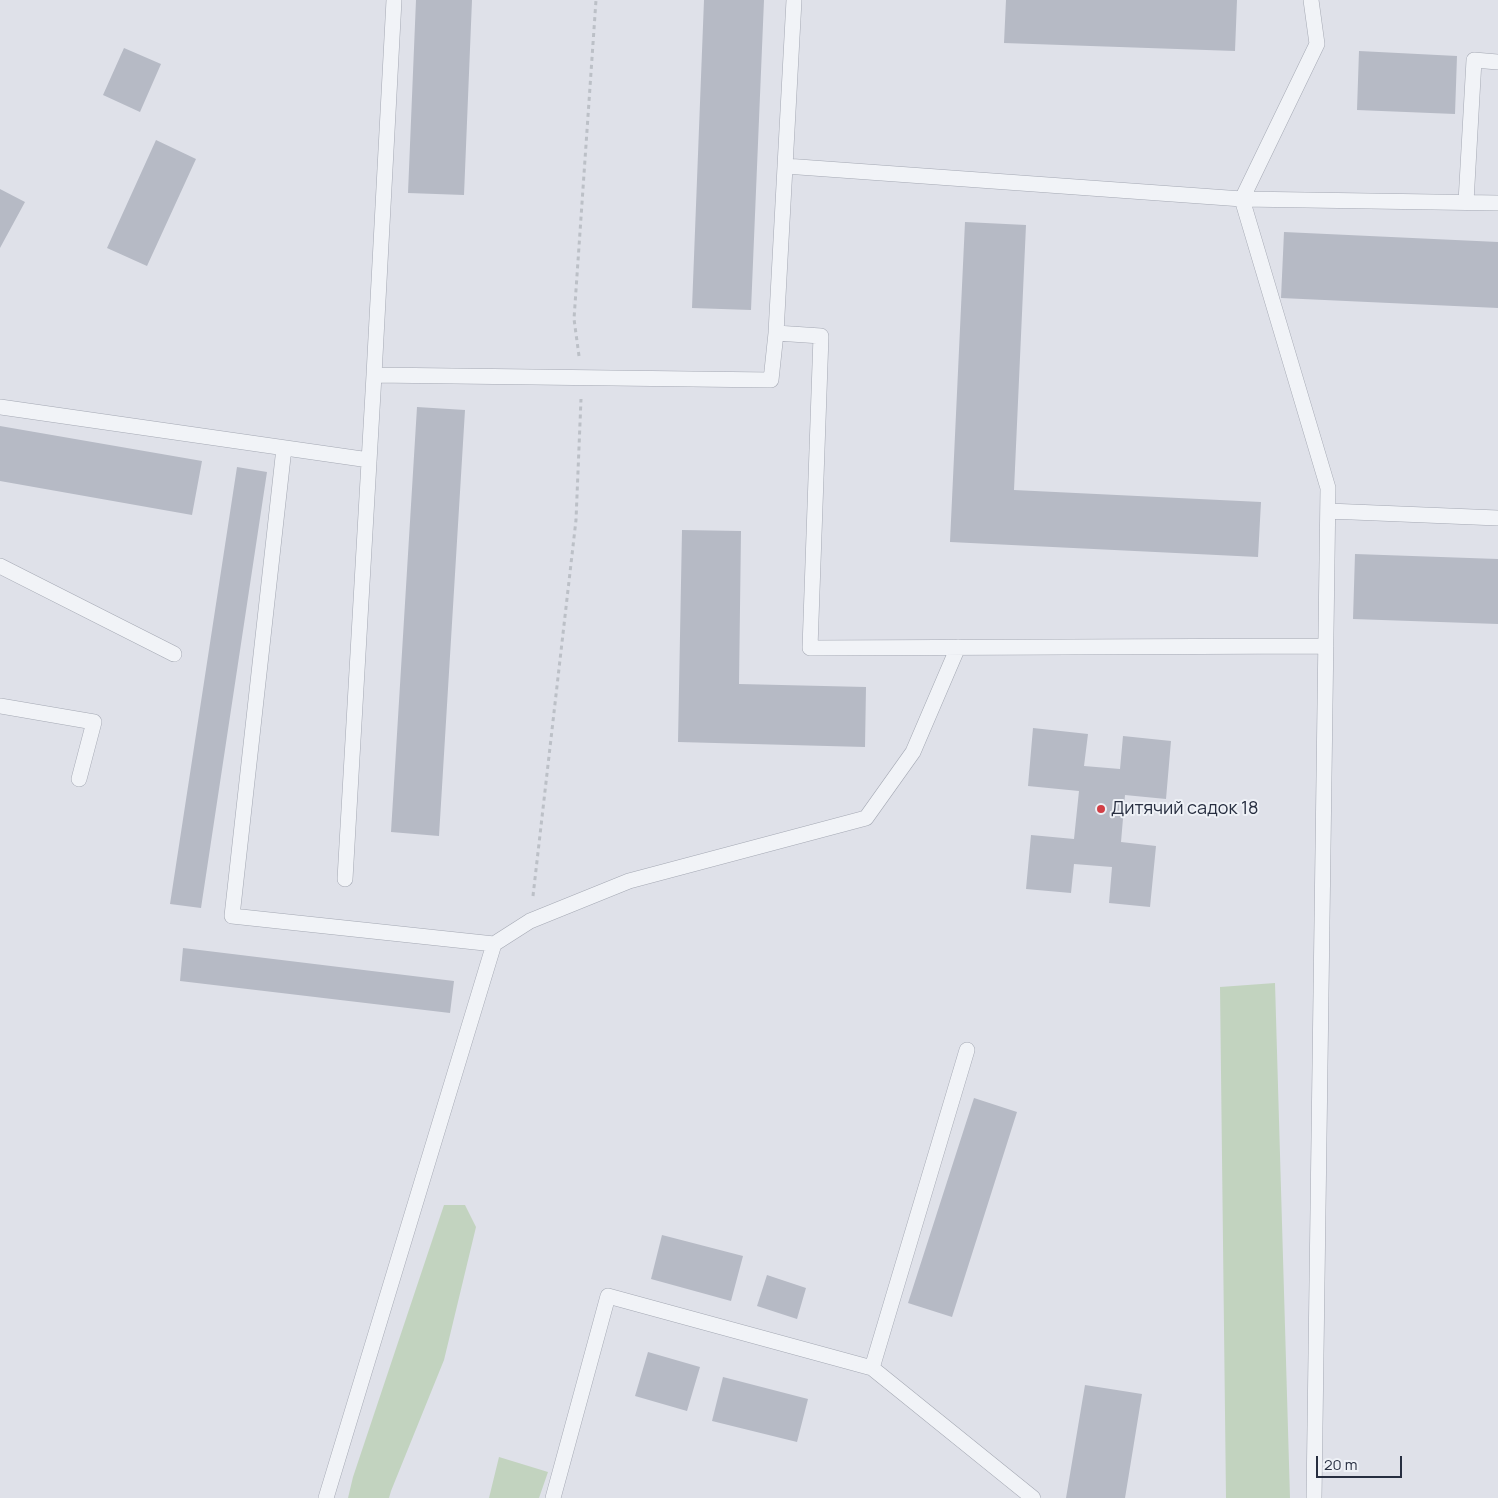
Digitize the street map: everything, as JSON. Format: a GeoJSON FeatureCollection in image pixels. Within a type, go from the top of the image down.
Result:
{"type":"FeatureCollection","features":[{"type":"Feature","properties":{"kind":"lane"},"geometry":{"type":"LineString","coordinates":[[345,879],[394,0]]}},
{"type":"Feature","properties":{"kind":"lane"},"geometry":{"type":"LineString","coordinates":[[374,375],[771,380],[776,333],[794,0]]}},
{"type":"Feature","properties":{"kind":"lane"},"geometry":{"type":"LineString","coordinates":[[1311,0],[1317,44],[1242,198],[1328,488],[1314,1498]]}},
{"type":"Feature","properties":{"kind":"lane"},"geometry":{"type":"LineString","coordinates":[[1466,202],[1474,60],[1498,62]]}},
{"type":"Feature","properties":{"kind":"lane"},"geometry":{"type":"LineString","coordinates":[[785,166],[1242,198],[1498,203]]}},
{"type":"Feature","properties":{"kind":"lane"},"geometry":{"type":"LineString","coordinates":[[776,333],[821,336],[810,648],[1326,646]]}},
{"type":"Feature","properties":{"kind":"lane"},"geometry":{"type":"LineString","coordinates":[[0,407],[369,460]]}},
{"type":"Feature","properties":{"kind":"lane"},"geometry":{"type":"LineString","coordinates":[[284,448],[232,916],[494,944],[530,921],[630,881],[866,818],[913,752],[958,647]]}},
{"type":"Feature","properties":{"kind":"lane"},"geometry":{"type":"LineString","coordinates":[[1328,511],[1498,518]]}},
{"type":"Feature","properties":{"kind":"lane"},"geometry":{"type":"LineString","coordinates":[[0,566],[174,654]]}},
{"type":"Feature","properties":{"kind":"lane"},"geometry":{"type":"LineString","coordinates":[[0,706],[94,722],[79,779]]}},
{"type":"Feature","properties":{"kind":"lane"},"geometry":{"type":"LineString","coordinates":[[326,1498],[494,944]]}},
{"type":"Feature","properties":{"kind":"lane"},"geometry":{"type":"LineString","coordinates":[[872,1368],[967,1050]]}},
{"type":"Feature","properties":{"kind":"lane"},"geometry":{"type":"LineString","coordinates":[[552,1498],[608,1296],[872,1368],[1033,1498]]}},
{"type":"Feature","properties":{"kind":"path"},"geometry":{"type":"LineString","coordinates":[[530,921],[576,520],[582,378],[574,319],[596,0]]}},
{"type":"Feature","properties":{"kind":"green space"},"geometry":{"type":"Polygon","coordinates":[[[1275,983],[1290,1498],[1226,1498],[1220,987],[1275,983]]]}},
{"type":"Feature","properties":{"kind":"green space"},"geometry":{"type":"Polygon","coordinates":[[[444,1205],[465,1205],[476,1227],[444,1360],[389,1498],[348,1498],[353,1477],[444,1205]]]}},
{"type":"Feature","properties":{"kind":"green space"},"geometry":{"type":"Polygon","coordinates":[[[499,1457],[548,1472],[539,1498],[489,1498],[499,1457]]]}},
{"type":"Feature","properties":{"kind":"building"},"geometry":{"type":"Polygon","coordinates":[[[416,0],[472,0],[464,195],[408,193],[416,0]]]}},
{"type":"Feature","properties":{"kind":"building"},"geometry":{"type":"Polygon","coordinates":[[[704,0],[764,0],[751,310],[692,308],[704,0]]]}},
{"type":"Feature","properties":{"kind":"building"},"geometry":{"type":"Polygon","coordinates":[[[1006,0],[1237,0],[1235,51],[1004,43],[1006,0]]]}},
{"type":"Feature","properties":{"kind":"building"},"geometry":{"type":"Polygon","coordinates":[[[124,48],[161,64],[140,112],[103,95],[124,48]]]}},
{"type":"Feature","properties":{"kind":"building"},"geometry":{"type":"Polygon","coordinates":[[[1359,51],[1457,56],[1455,114],[1357,110],[1359,51]]]}},
{"type":"Feature","properties":{"kind":"building"},"geometry":{"type":"Polygon","coordinates":[[[156,140],[196,159],[147,266],[107,248],[156,140]]]}},
{"type":"Feature","properties":{"kind":"building"},"geometry":{"type":"Polygon","coordinates":[[[0,189],[25,202],[0,248],[0,189]]]}},
{"type":"Feature","properties":{"kind":"building"},"geometry":{"type":"Polygon","coordinates":[[[965,222],[1026,225],[1014,490],[1261,502],[1258,557],[950,542],[965,222]]]}},
{"type":"Feature","properties":{"kind":"building"},"geometry":{"type":"Polygon","coordinates":[[[1284,232],[1498,242],[1498,308],[1281,298],[1284,232]]]}},
{"type":"Feature","properties":{"kind":"building"},"geometry":{"type":"Polygon","coordinates":[[[417,407],[465,410],[439,836],[391,832],[417,407]]]}},
{"type":"Feature","properties":{"kind":"building"},"geometry":{"type":"Polygon","coordinates":[[[0,426],[202,461],[192,515],[0,481],[0,426]]]}},
{"type":"Feature","properties":{"kind":"building"},"geometry":{"type":"Polygon","coordinates":[[[237,467],[267,472],[201,908],[170,904],[237,467]]]}},
{"type":"Feature","properties":{"kind":"building"},"geometry":{"type":"Polygon","coordinates":[[[682,530],[741,531],[739,684],[866,687],[865,747],[678,742],[682,530]]]}},
{"type":"Feature","properties":{"kind":"building"},"geometry":{"type":"Polygon","coordinates":[[[1355,554],[1498,559],[1498,624],[1353,619],[1355,554]]]}},
{"type":"Feature","properties":{"kind":"building"},"geometry":{"type":"Polygon","coordinates":[[[1033,728],[1088,734],[1084,766],[1120,769],[1123,736],[1171,741],[1166,799],[1125,795],[1121,842],[1156,846],[1150,907],[1109,903],[1112,867],[1074,864],[1071,893],[1026,889],[1031,835],[1074,839],[1079,791],[1028,786],[1033,728]]]}},
{"type":"Feature","properties":{"kind":"building"},"geometry":{"type":"Polygon","coordinates":[[[183,948],[454,981],[450,1013],[180,981],[183,948]]]}},
{"type":"Feature","properties":{"kind":"building"},"geometry":{"type":"Polygon","coordinates":[[[974,1098],[1017,1112],[952,1317],[908,1303],[974,1098]]]}},
{"type":"Feature","properties":{"kind":"building"},"geometry":{"type":"Polygon","coordinates":[[[662,1235],[743,1256],[731,1301],[651,1279],[662,1235]]]}},
{"type":"Feature","properties":{"kind":"building"},"geometry":{"type":"Polygon","coordinates":[[[767,1275],[806,1288],[797,1319],[757,1306],[767,1275]]]}},
{"type":"Feature","properties":{"kind":"building"},"geometry":{"type":"Polygon","coordinates":[[[648,1352],[700,1367],[687,1411],[635,1396],[648,1352]]]}},
{"type":"Feature","properties":{"kind":"building"},"geometry":{"type":"Polygon","coordinates":[[[723,1377],[808,1399],[797,1442],[712,1421],[723,1377]]]}},
{"type":"Feature","properties":{"kind":"building"},"geometry":{"type":"Polygon","coordinates":[[[1085,1385],[1142,1394],[1125,1498],[1066,1498],[1085,1385]]]}},
{"type":"Feature","properties":{"kind":"place","name":"Дитячий садок 18"},"geometry":{"type":"Point","coordinates":[1101,809]}}]}
